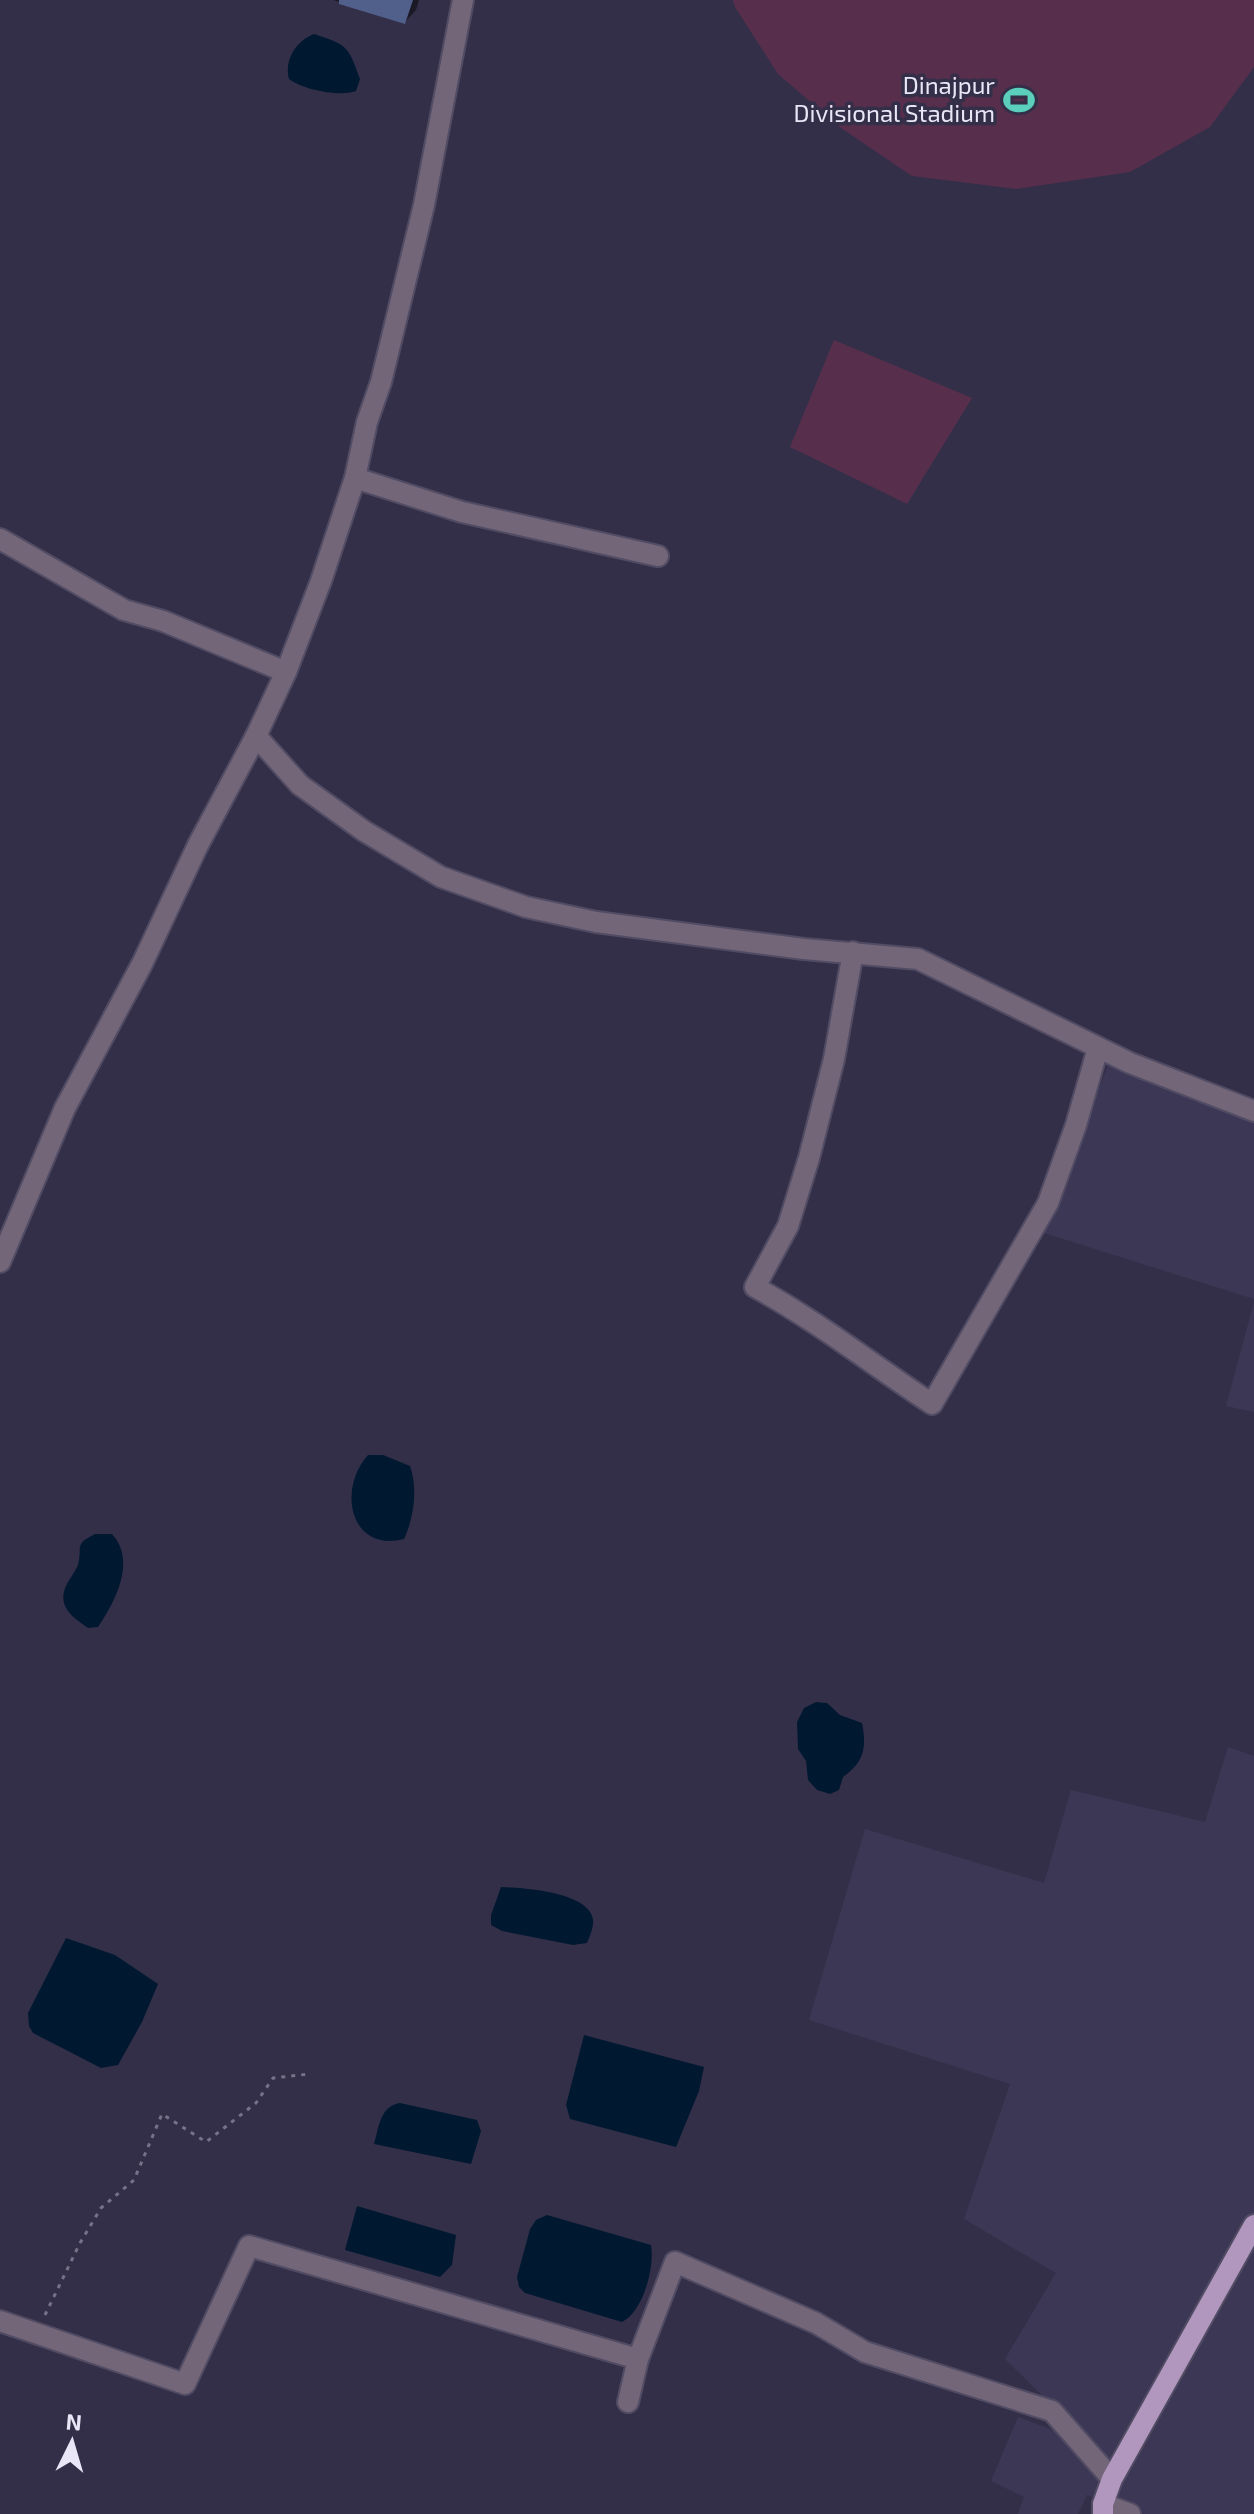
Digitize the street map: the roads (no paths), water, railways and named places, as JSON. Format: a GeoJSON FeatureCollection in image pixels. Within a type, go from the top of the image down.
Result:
{"type":"FeatureCollection","features":[{"type":"Feature","properties":{"kind":"main road"},"geometry":{"type":"LineString","coordinates":[[1103,2509],[1112,2479],[1254,2225]]}},
{"type":"Feature","properties":{"kind":"street"},"geometry":{"type":"LineString","coordinates":[[0,1262],[65,1108],[142,964],[198,845],[256,736],[286,672],[321,581],[355,478],[367,422],[381,382],[424,205],[463,0]]}},
{"type":"Feature","properties":{"kind":"street"},"geometry":{"type":"LineString","coordinates":[[355,478],[462,512],[658,556]]}},
{"type":"Feature","properties":{"kind":"street"},"geometry":{"type":"LineString","coordinates":[[0,539],[124,610],[163,621],[286,672]]}},
{"type":"Feature","properties":{"kind":"street"},"geometry":{"type":"LineString","coordinates":[[256,736],[300,785],[364,831],[441,877],[526,907],[596,922],[804,949],[918,959],[1130,1063],[1254,1111]]}},
{"type":"Feature","properties":{"kind":"street"},"geometry":{"type":"LineString","coordinates":[[853,952],[834,1059],[809,1158],[788,1226],[755,1287],[791,1307],[932,1404],[1048,1203],[1076,1125],[1098,1048]]}},
{"type":"Feature","properties":{"kind":"street"},"geometry":{"type":"LineString","coordinates":[[0,2321],[185,2384],[249,2246],[638,2359]]}},
{"type":"Feature","properties":{"kind":"street"},"geometry":{"type":"LineString","coordinates":[[628,2402],[638,2359],[675,2262],[816,2323],[865,2352],[1052,2411],[1112,2479]]}},
{"type":"Feature","properties":{"kind":"street"},"geometry":{"type":"LineString","coordinates":[[1103,2509],[1130,2514]]}},
{"type":"Feature","properties":{"kind":"water"},"geometry":{"type":"Polygon","coordinates":[[[314,34],[340,44],[349,53],[360,79],[356,91],[322,91],[289,79],[288,65],[293,52],[302,41],[314,34]]]}},
{"type":"Feature","properties":{"kind":"water"},"geometry":{"type":"Polygon","coordinates":[[[368,1455],[383,1455],[410,1466],[414,1503],[404,1539],[386,1541],[371,1537],[361,1528],[354,1515],[353,1484],[358,1469],[368,1455]]]}},
{"type":"Feature","properties":{"kind":"water"},"geometry":{"type":"Polygon","coordinates":[[[95,1534],[112,1534],[123,1556],[123,1569],[105,1617],[98,1627],[88,1628],[71,1614],[63,1597],[78,1565],[81,1544],[95,1534]]]}},
{"type":"Feature","properties":{"kind":"water"},"geometry":{"type":"Polygon","coordinates":[[[816,1702],[827,1703],[840,1715],[862,1723],[864,1747],[860,1760],[843,1777],[839,1790],[830,1794],[817,1790],[808,1780],[806,1761],[798,1749],[797,1722],[804,1708],[816,1702]]]}},
{"type":"Feature","properties":{"kind":"water"},"geometry":{"type":"Polygon","coordinates":[[[501,1887],[554,1893],[580,1903],[589,1910],[593,1919],[587,1943],[573,1945],[502,1931],[491,1925],[491,1915],[501,1887]]]}},
{"type":"Feature","properties":{"kind":"water"},"geometry":{"type":"Polygon","coordinates":[[[66,1938],[115,1955],[158,1984],[142,2022],[118,2065],[101,2068],[33,2033],[29,2026],[28,2013],[66,1938]]]}},
{"type":"Feature","properties":{"kind":"water"},"geometry":{"type":"Polygon","coordinates":[[[584,2035],[704,2067],[699,2091],[676,2147],[570,2119],[566,2105],[584,2035]]]}},
{"type":"Feature","properties":{"kind":"water"},"geometry":{"type":"Polygon","coordinates":[[[400,2103],[477,2120],[481,2131],[471,2164],[374,2144],[384,2113],[400,2103]]]}},
{"type":"Feature","properties":{"kind":"water"},"geometry":{"type":"Polygon","coordinates":[[[357,2206],[456,2235],[452,2265],[440,2277],[345,2250],[357,2206]]]}},
{"type":"Feature","properties":{"kind":"water"},"geometry":{"type":"Polygon","coordinates":[[[547,2215],[651,2245],[646,2288],[629,2317],[622,2322],[525,2293],[519,2287],[517,2277],[530,2229],[536,2220],[547,2215]]]}},
{"type":"Feature","properties":{"kind":"place","name":"Dinajpur Divisional Stadium"},"geometry":{"type":"Point","coordinates":[1019,100]}}]}
